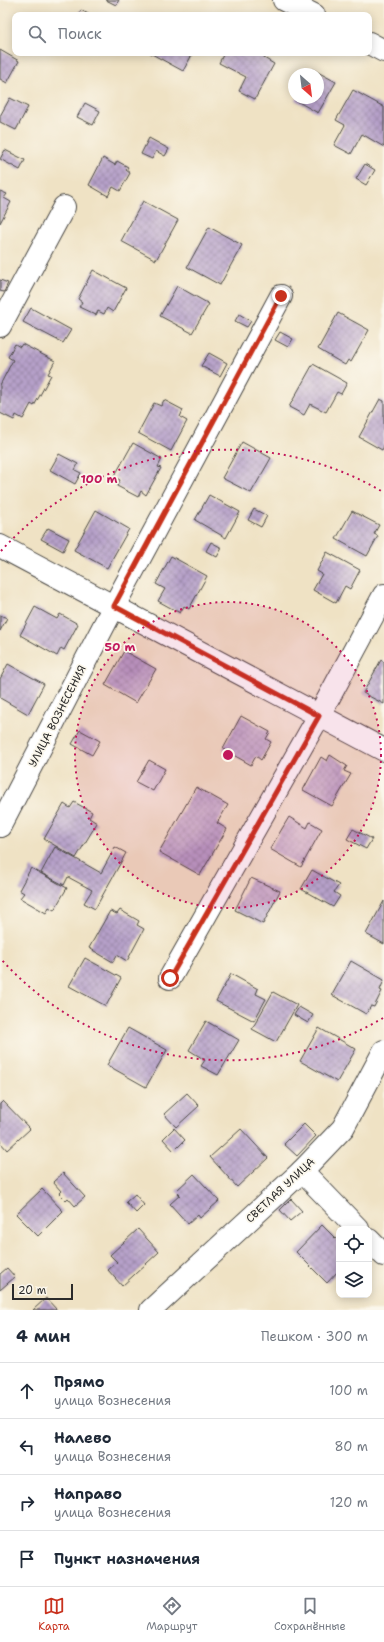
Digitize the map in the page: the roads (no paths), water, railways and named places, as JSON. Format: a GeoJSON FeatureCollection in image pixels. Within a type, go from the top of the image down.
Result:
{"type":"FeatureCollection","features":[{"type":"Feature","properties":{"kind":"street"},"geometry":{"type":"LineString","coordinates":[[284,0],[308,12]]}},
{"type":"Feature","properties":{"kind":"street"},"geometry":{"type":"LineString","coordinates":[[372,45],[384,51]]}},
{"type":"Feature","properties":{"kind":"street"},"geometry":{"type":"LineString","coordinates":[[0,326],[64,207]]}},
{"type":"Feature","properties":{"kind":"street","name":"УЛИЦА ВОЗНЕСЕНИЯ"},"geometry":{"type":"LineString","coordinates":[[0,826],[114,606],[281,296]]}},
{"type":"Feature","properties":{"kind":"street"},"geometry":{"type":"LineString","coordinates":[[0,546],[384,750]]}},
{"type":"Feature","properties":{"kind":"street"},"geometry":{"type":"LineString","coordinates":[[170,978],[319,716],[384,595]]}},
{"type":"Feature","properties":{"kind":"street","name":"СВЕТЛАЯ УЛИЦА"},"geometry":{"type":"LineString","coordinates":[[151,1310],[302,1171],[343,1128],[384,1051]]}},
{"type":"Feature","properties":{"kind":"street"},"geometry":{"type":"LineString","coordinates":[[302,1171],[355,1226]]}},
{"type":"Feature","properties":{"kind":"street"},"geometry":{"type":"LineString","coordinates":[[372,1243],[384,1255]]}}]}
